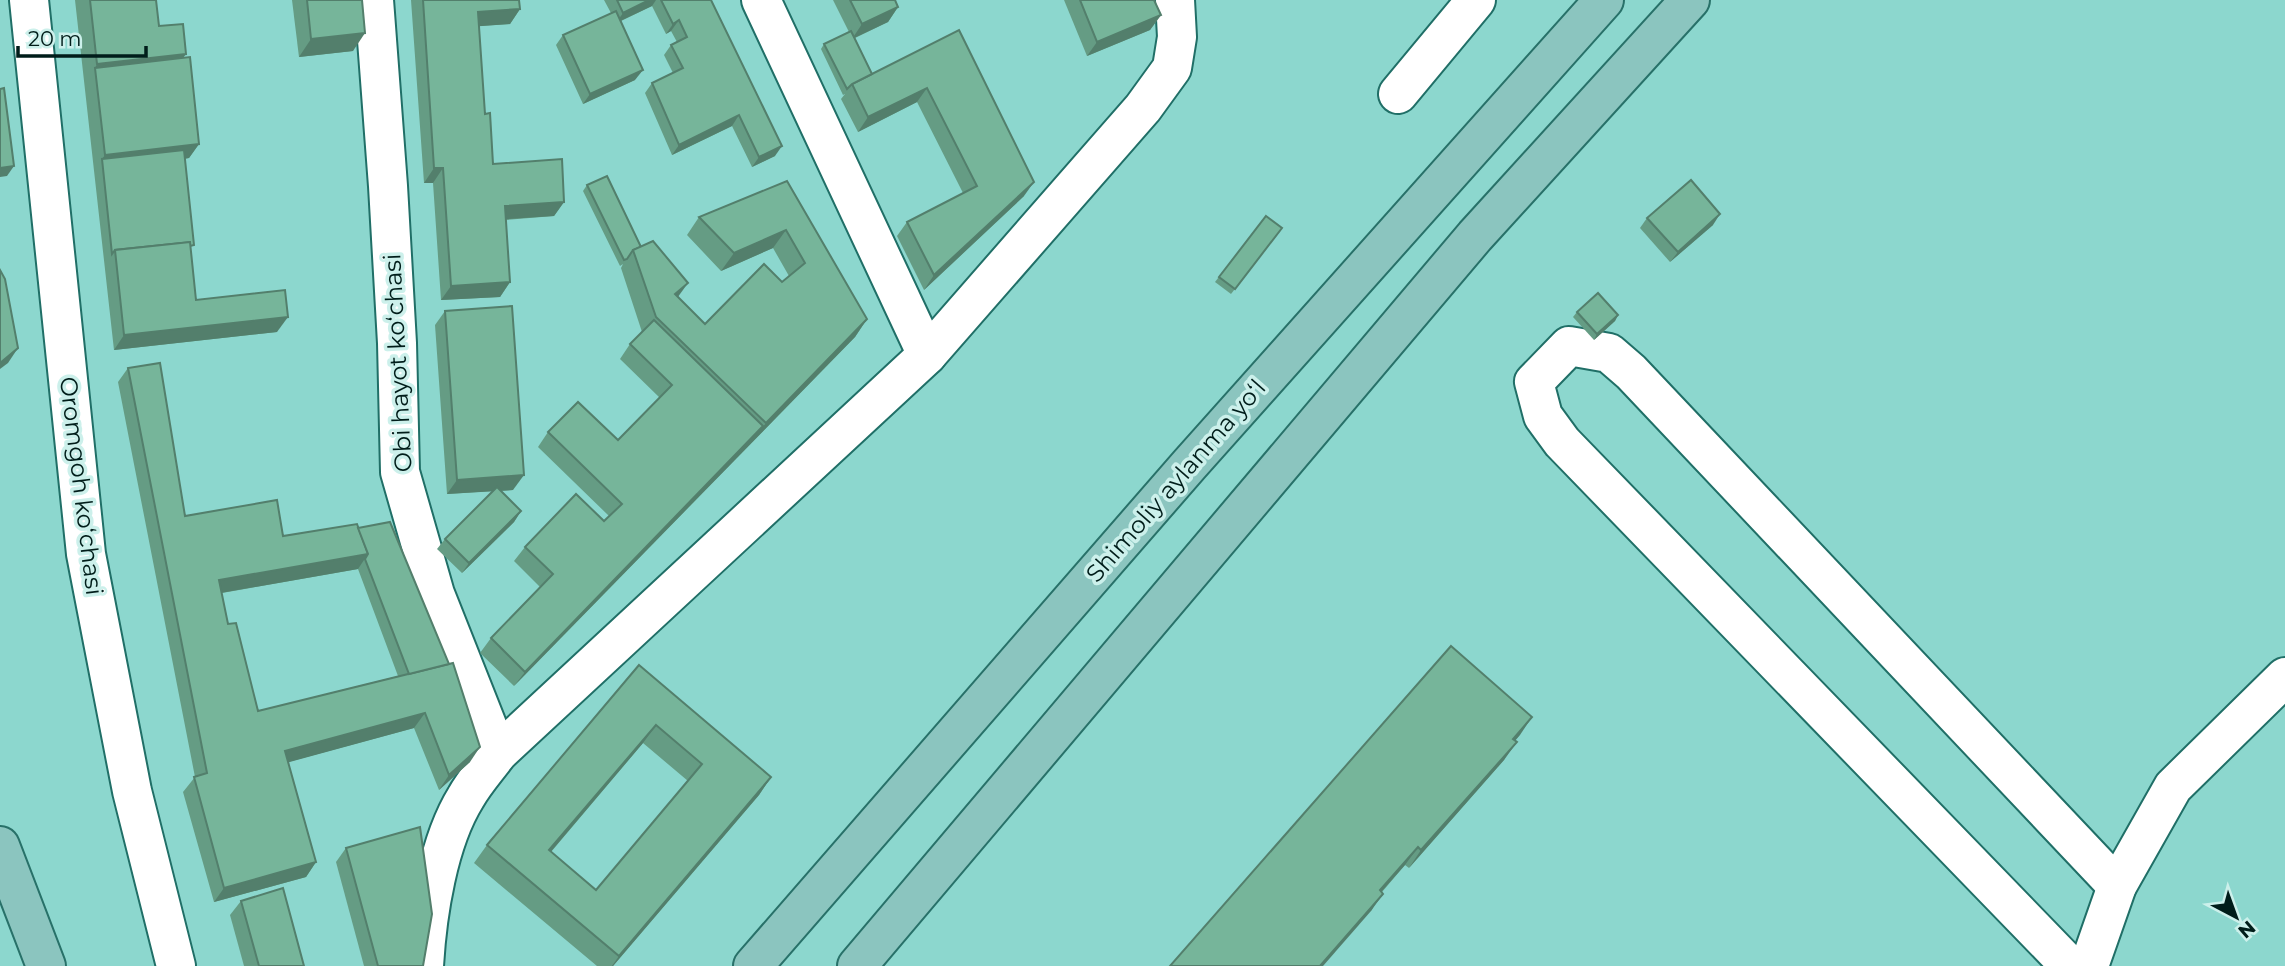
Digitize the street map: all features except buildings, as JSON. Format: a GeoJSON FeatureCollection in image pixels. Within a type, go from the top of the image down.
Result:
{"type":"FeatureCollection","features":[{"type":"Feature","properties":{"kind":"main road","name":"Shimoliy aylanma yoʻl"},"geometry":{"type":"LineString","coordinates":[[752,966],[1189,465],[1604,0]]}},
{"type":"Feature","properties":{"kind":"main road"},"geometry":{"type":"LineString","coordinates":[[857,966],[1475,236],[1690,0]]}},
{"type":"Feature","properties":{"kind":"main road"},"geometry":{"type":"LineString","coordinates":[[1430,195],[1475,236]]}},
{"type":"Feature","properties":{"kind":"main road"},"geometry":{"type":"LineString","coordinates":[[0,846],[46,966]]}},
{"type":"Feature","properties":{"kind":"street","name":"Oromgoh koʻchasi"},"geometry":{"type":"LineString","coordinates":[[29,0],[86,554],[132,792],[176,966]]}},
{"type":"Feature","properties":{"kind":"street","name":"Obi hayot koʻchasi"},"geometry":{"type":"LineString","coordinates":[[374,0],[394,291],[400,472],[435,594],[498,753]]}},
{"type":"Feature","properties":{"kind":"street"},"geometry":{"type":"LineString","coordinates":[[761,0],[927,355]]}},
{"type":"Feature","properties":{"kind":"street"},"geometry":{"type":"LineString","coordinates":[[424,966],[435,891],[448,834],[466,797],[498,753],[927,355],[1143,108],[1172,68],[1177,37],[1175,0]]}},
{"type":"Feature","properties":{"kind":"street"},"geometry":{"type":"LineString","coordinates":[[1398,94],[1476,0]]}},
{"type":"Feature","properties":{"kind":"street"},"geometry":{"type":"LineString","coordinates":[[2070,966],[1562,442],[1543,416],[1534,382],[1569,346],[1609,353],[1631,372],[2117,886]]}},
{"type":"Feature","properties":{"kind":"street"},"geometry":{"type":"LineString","coordinates":[[2089,966],[2117,886],[2173,787],[2285,677]]}}]}
